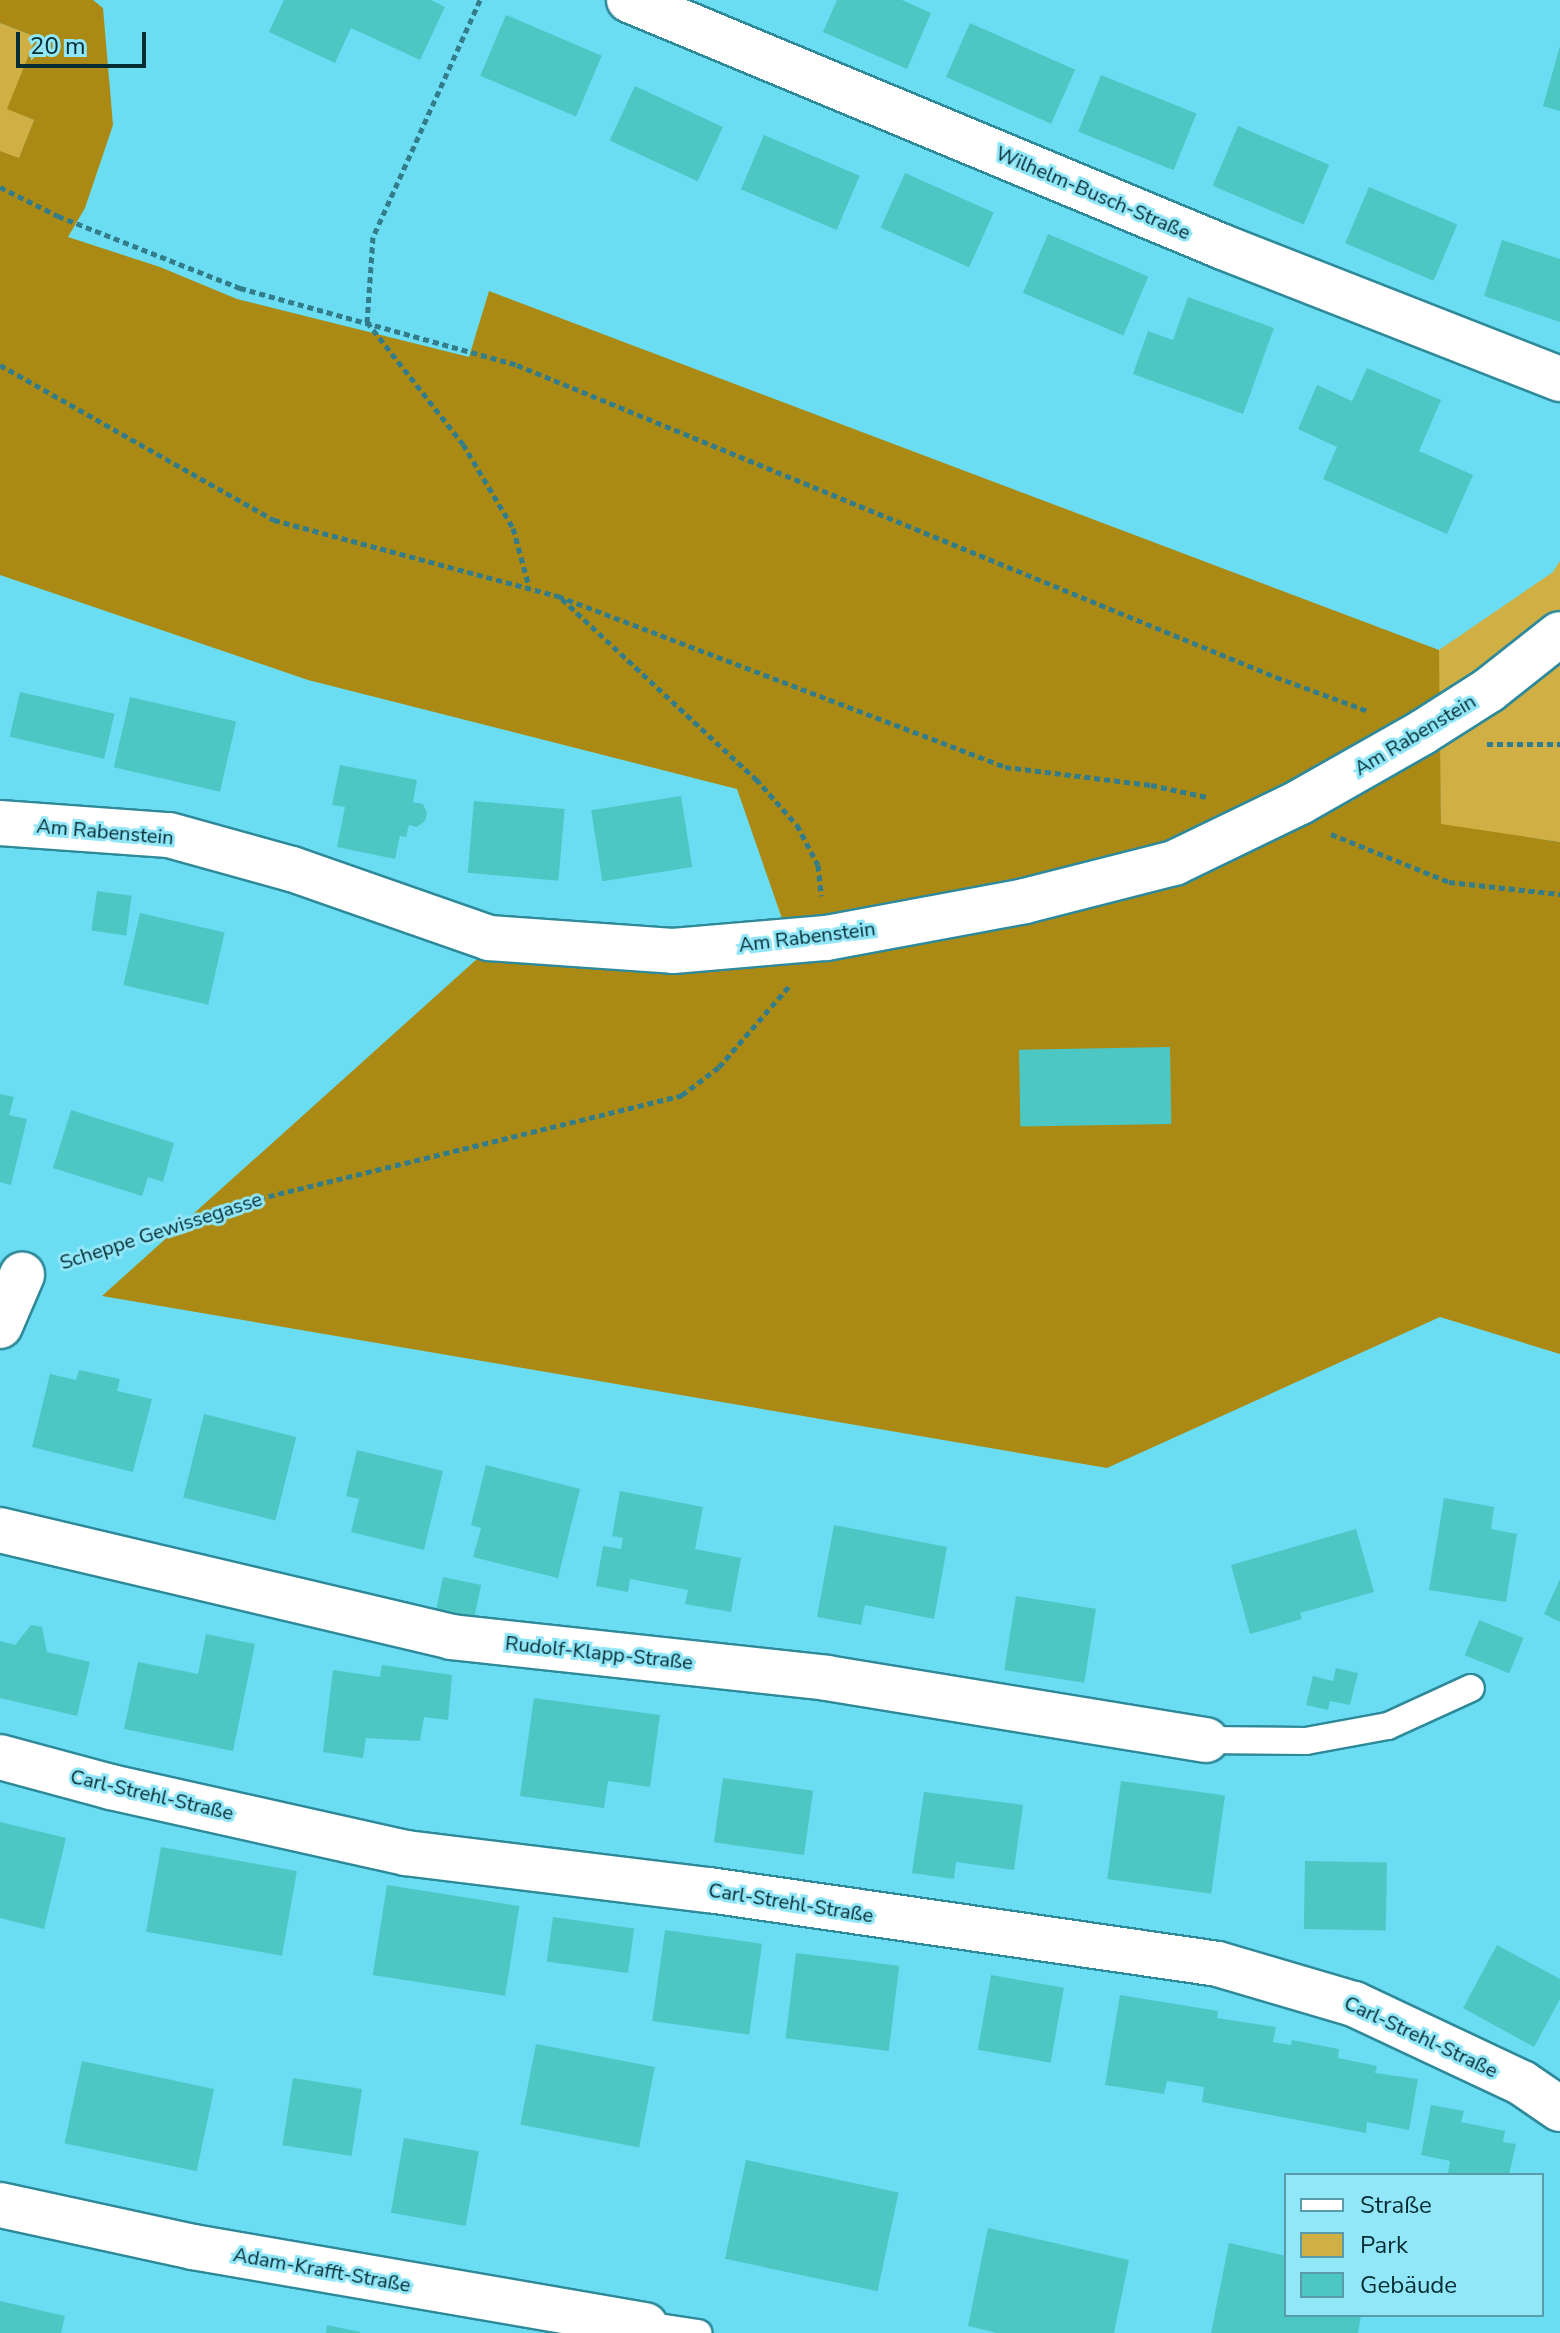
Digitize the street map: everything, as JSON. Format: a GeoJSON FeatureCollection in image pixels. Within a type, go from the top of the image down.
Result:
{"type":"FeatureCollection","features":[{"type":"Feature","properties":{"kind":"street","name":"Wilhelm-Busch-Straße"},"geometry":{"type":"LineString","coordinates":[[629,0],[1223,247],[1560,379]]}},
{"type":"Feature","properties":{"kind":"street","name":"Am Rabenstein"},"geometry":{"type":"LineString","coordinates":[[0,823],[169,835],[292,869],[489,938],[673,951],[826,938],[1025,901],[1174,863],[1423,732],[1489,690],[1560,634]]}},
{"type":"Feature","properties":{"kind":"street"},"geometry":{"type":"LineString","coordinates":[[0,1326],[22,1275]]}},
{"type":"Feature","properties":{"kind":"street","name":"Rudolf-Klapp-Straße"},"geometry":{"type":"LineString","coordinates":[[0,1530],[451,1637],[827,1678],[1206,1740]]}},
{"type":"Feature","properties":{"kind":"street","name":"Carl-Strehl-Straße"},"geometry":{"type":"LineString","coordinates":[[0,1757],[111,1787],[406,1853],[709,1890],[1218,1964],[1354,2004],[1522,2083],[1560,2109]]}},
{"type":"Feature","properties":{"kind":"street","name":"Adam-Krafft-Straße"},"geometry":{"type":"LineString","coordinates":[[0,2205],[193,2247],[645,2325]]}},
{"type":"Feature","properties":{"kind":"lane"},"geometry":{"type":"LineString","coordinates":[[1206,1740],[1306,1741],[1388,1726],[1471,1688]]}},
{"type":"Feature","properties":{"kind":"lane"},"geometry":{"type":"LineString","coordinates":[[645,2325],[698,2333]]}},
{"type":"Feature","properties":{"kind":"path"},"geometry":{"type":"LineString","coordinates":[[480,0],[373,237],[367,322],[463,444],[513,528],[529,587]]}},
{"type":"Feature","properties":{"kind":"path"},"geometry":{"type":"LineString","coordinates":[[0,187],[58,216],[240,288],[517,365],[1247,665],[1423,732]]}},
{"type":"Feature","properties":{"kind":"path"},"geometry":{"type":"LineString","coordinates":[[0,365],[274,520],[558,596],[1005,767],[1151,785],[1276,812],[1449,882],[1560,894]]}},
{"type":"Feature","properties":{"kind":"path"},"geometry":{"type":"LineString","coordinates":[[558,596],[756,779],[797,825],[818,865]]}},
{"type":"Feature","properties":{"kind":"path","name":"Scheppe Gewissegasse"},"geometry":{"type":"LineString","coordinates":[[22,1275],[108,1249],[220,1208],[682,1095],[719,1067],[786,990]]}},
{"type":"Feature","properties":{"kind":"green space"},"geometry":{"type":"Polygon","coordinates":[[[0,23],[36,37],[8,109],[34,120],[19,159],[0,151],[0,23]]]}},
{"type":"Feature","properties":{"kind":"green space"},"geometry":{"type":"Polygon","coordinates":[[[1560,561],[1560,623],[1439,712],[1439,650],[1553,572],[1560,561]]]}},
{"type":"Feature","properties":{"kind":"green space"},"geometry":{"type":"Polygon","coordinates":[[[1560,647],[1560,842],[1441,825],[1439,725],[1560,647]]]}},
{"type":"Feature","properties":{"kind":"shaded area"},"geometry":{"type":"Polygon","coordinates":[[[0,0],[93,0],[103,8],[113,125],[85,208],[68,237],[160,267],[237,299],[469,357],[489,291],[1439,650],[1441,824],[1560,842],[1560,1354],[1440,1317],[1107,1468],[102,1296],[487,950],[786,930],[737,789],[308,680],[0,575],[0,151],[19,158],[34,120],[7,109],[36,37],[0,23],[0,0]]]}},
{"type":"Feature","properties":{"kind":"building"},"geometry":{"type":"Polygon","coordinates":[[[284,0],[431,0],[445,7],[420,60],[351,28],[335,63],[269,32],[284,0]]]}},
{"type":"Feature","properties":{"kind":"building"},"geometry":{"type":"Polygon","coordinates":[[[837,0],[902,0],[931,13],[907,69],[823,32],[837,0]]]}},
{"type":"Feature","properties":{"kind":"building"},"geometry":{"type":"Polygon","coordinates":[[[506,15],[602,56],[576,116],[480,76],[506,15]]]}},
{"type":"Feature","properties":{"kind":"building"},"geometry":{"type":"Polygon","coordinates":[[[970,23],[1075,70],[1051,124],[946,77],[970,23]]]}},
{"type":"Feature","properties":{"kind":"building"},"geometry":{"type":"Polygon","coordinates":[[[1560,46],[1560,111],[1543,106],[1560,46]]]}},
{"type":"Feature","properties":{"kind":"building"},"geometry":{"type":"Polygon","coordinates":[[[1101,75],[1196,114],[1174,170],[1078,132],[1101,75]]]}},
{"type":"Feature","properties":{"kind":"building"},"geometry":{"type":"Polygon","coordinates":[[[635,86],[723,127],[698,181],[610,140],[635,86]]]}},
{"type":"Feature","properties":{"kind":"building"},"geometry":{"type":"Polygon","coordinates":[[[1238,126],[1329,165],[1304,225],[1213,186],[1238,126]]]}},
{"type":"Feature","properties":{"kind":"building"},"geometry":{"type":"Polygon","coordinates":[[[764,135],[860,176],[837,230],[741,189],[764,135]]]}},
{"type":"Feature","properties":{"kind":"building"},"geometry":{"type":"Polygon","coordinates":[[[905,173],[994,212],[969,267],[881,228],[905,173]]]}},
{"type":"Feature","properties":{"kind":"building"},"geometry":{"type":"Polygon","coordinates":[[[1369,187],[1457,225],[1434,281],[1345,243],[1369,187]]]}},
{"type":"Feature","properties":{"kind":"building"},"geometry":{"type":"Polygon","coordinates":[[[1048,234],[1148,277],[1123,336],[1023,293],[1048,234]]]}},
{"type":"Feature","properties":{"kind":"building"},"geometry":{"type":"Polygon","coordinates":[[[1502,240],[1560,259],[1560,322],[1484,296],[1502,240]]]}},
{"type":"Feature","properties":{"kind":"building"},"geometry":{"type":"Polygon","coordinates":[[[1188,297],[1274,328],[1243,414],[1133,374],[1148,331],[1173,340],[1188,297]]]}},
{"type":"Feature","properties":{"kind":"building"},"geometry":{"type":"Polygon","coordinates":[[[1367,368],[1441,400],[1419,451],[1473,475],[1447,534],[1323,479],[1337,447],[1298,429],[1317,385],[1352,401],[1367,368]]]}},
{"type":"Feature","properties":{"kind":"building"},"geometry":{"type":"Polygon","coordinates":[[[20,692],[115,714],[104,759],[10,737],[20,692]]]}},
{"type":"Feature","properties":{"kind":"building"},"geometry":{"type":"Polygon","coordinates":[[[130,697],[236,722],[220,792],[114,767],[130,697]]]}},
{"type":"Feature","properties":{"kind":"building"},"geometry":{"type":"Polygon","coordinates":[[[340,765],[417,780],[413,802],[423,804],[427,813],[425,821],[417,827],[409,825],[406,837],[400,836],[395,859],[337,847],[345,807],[332,805],[340,765]]]}},
{"type":"Feature","properties":{"kind":"building"},"geometry":{"type":"Polygon","coordinates":[[[681,796],[692,867],[602,881],[591,810],[681,796]]]}},
{"type":"Feature","properties":{"kind":"building"},"geometry":{"type":"Polygon","coordinates":[[[474,801],[565,809],[558,881],[468,873],[474,801]]]}},
{"type":"Feature","properties":{"kind":"building"},"geometry":{"type":"Polygon","coordinates":[[[97,891],[132,896],[126,935],[91,931],[97,891]]]}},
{"type":"Feature","properties":{"kind":"building"},"geometry":{"type":"Polygon","coordinates":[[[140,913],[225,933],[208,1005],[123,985],[140,913]]]}},
{"type":"Feature","properties":{"kind":"building"},"geometry":{"type":"Polygon","coordinates":[[[1170,1047],[1171,1124],[1020,1127],[1019,1050],[1170,1047]]]}},
{"type":"Feature","properties":{"kind":"building"},"geometry":{"type":"Polygon","coordinates":[[[0,1094],[14,1097],[9,1115],[27,1119],[11,1185],[0,1182],[0,1094]]]}},
{"type":"Feature","properties":{"kind":"building"},"geometry":{"type":"Polygon","coordinates":[[[71,1110],[174,1143],[163,1182],[148,1177],[142,1196],[53,1168],[71,1110]]]}},
{"type":"Feature","properties":{"kind":"building"},"geometry":{"type":"Polygon","coordinates":[[[79,1370],[120,1379],[117,1391],[152,1399],[133,1472],[32,1447],[50,1374],[76,1380],[79,1370]]]}},
{"type":"Feature","properties":{"kind":"building"},"geometry":{"type":"Polygon","coordinates":[[[204,1414],[296,1437],[275,1520],[183,1497],[204,1414]]]}},
{"type":"Feature","properties":{"kind":"building"},"geometry":{"type":"Polygon","coordinates":[[[357,1450],[443,1471],[424,1550],[351,1532],[359,1499],[346,1496],[357,1450]]]}},
{"type":"Feature","properties":{"kind":"building"},"geometry":{"type":"Polygon","coordinates":[[[486,1465],[580,1489],[558,1578],[473,1557],[481,1528],[471,1525],[486,1465]]]}},
{"type":"Feature","properties":{"kind":"building"},"geometry":{"type":"Polygon","coordinates":[[[620,1491],[703,1507],[695,1549],[741,1558],[731,1612],[685,1604],[688,1590],[630,1579],[628,1592],[596,1586],[603,1546],[621,1549],[623,1538],[612,1536],[620,1491]]]}},
{"type":"Feature","properties":{"kind":"building"},"geometry":{"type":"Polygon","coordinates":[[[1444,1498],[1494,1507],[1491,1529],[1517,1534],[1506,1602],[1429,1590],[1444,1498]]]}},
{"type":"Feature","properties":{"kind":"building"},"geometry":{"type":"Polygon","coordinates":[[[834,1525],[947,1547],[934,1619],[865,1605],[861,1625],[817,1617],[834,1525]]]}},
{"type":"Feature","properties":{"kind":"building"},"geometry":{"type":"Polygon","coordinates":[[[1356,1529],[1374,1592],[1300,1613],[1302,1619],[1250,1634],[1231,1565],[1356,1529]]]}},
{"type":"Feature","properties":{"kind":"building"},"geometry":{"type":"Polygon","coordinates":[[[443,1577],[481,1585],[473,1622],[435,1614],[443,1577]]]}},
{"type":"Feature","properties":{"kind":"building"},"geometry":{"type":"Polygon","coordinates":[[[1560,1579],[1560,1622],[1544,1614],[1560,1579]]]}},
{"type":"Feature","properties":{"kind":"building"},"geometry":{"type":"Polygon","coordinates":[[[1016,1596],[1096,1609],[1084,1683],[1004,1670],[1016,1596]]]}},
{"type":"Feature","properties":{"kind":"building"},"geometry":{"type":"Polygon","coordinates":[[[1479,1620],[1524,1638],[1509,1673],[1465,1655],[1479,1620]]]}},
{"type":"Feature","properties":{"kind":"building"},"geometry":{"type":"Polygon","coordinates":[[[31,1625],[42,1627],[47,1652],[90,1662],[77,1716],[0,1698],[0,1641],[15,1645],[31,1625]]]}},
{"type":"Feature","properties":{"kind":"building"},"geometry":{"type":"Polygon","coordinates":[[[206,1634],[255,1644],[233,1751],[124,1729],[138,1662],[198,1674],[206,1634]]]}},
{"type":"Feature","properties":{"kind":"building"},"geometry":{"type":"Polygon","coordinates":[[[382,1665],[452,1675],[448,1720],[424,1717],[420,1741],[366,1738],[363,1758],[323,1752],[333,1670],[380,1677],[382,1665]]]}},
{"type":"Feature","properties":{"kind":"building"},"geometry":{"type":"Polygon","coordinates":[[[1336,1668],[1358,1673],[1350,1705],[1330,1701],[1328,1710],[1306,1705],[1313,1676],[1333,1681],[1336,1668]]]}},
{"type":"Feature","properties":{"kind":"building"},"geometry":{"type":"Polygon","coordinates":[[[534,1698],[660,1715],[650,1787],[608,1781],[604,1808],[520,1796],[534,1698]]]}},
{"type":"Feature","properties":{"kind":"building"},"geometry":{"type":"Polygon","coordinates":[[[723,1778],[813,1791],[804,1855],[714,1842],[723,1778]]]}},
{"type":"Feature","properties":{"kind":"building"},"geometry":{"type":"Polygon","coordinates":[[[1121,1781],[1225,1796],[1211,1894],[1107,1879],[1121,1781]]]}},
{"type":"Feature","properties":{"kind":"building"},"geometry":{"type":"Polygon","coordinates":[[[924,1792],[1023,1805],[1014,1870],[956,1862],[954,1879],[912,1873],[924,1792]]]}},
{"type":"Feature","properties":{"kind":"building"},"geometry":{"type":"Polygon","coordinates":[[[0,1822],[66,1838],[44,1929],[0,1918],[0,1822]]]}},
{"type":"Feature","properties":{"kind":"building"},"geometry":{"type":"Polygon","coordinates":[[[161,1847],[297,1871],[282,1956],[146,1932],[161,1847]]]}},
{"type":"Feature","properties":{"kind":"building"},"geometry":{"type":"Polygon","coordinates":[[[1305,1861],[1387,1862],[1386,1930],[1304,1929],[1305,1861]]]}},
{"type":"Feature","properties":{"kind":"building"},"geometry":{"type":"Polygon","coordinates":[[[387,1885],[519,1906],[505,1996],[373,1975],[387,1885]]]}},
{"type":"Feature","properties":{"kind":"building"},"geometry":{"type":"Polygon","coordinates":[[[553,1917],[634,1928],[628,1973],[547,1962],[553,1917]]]}},
{"type":"Feature","properties":{"kind":"building"},"geometry":{"type":"Polygon","coordinates":[[[665,1930],[762,1944],[749,2035],[652,2021],[665,1930]]]}},
{"type":"Feature","properties":{"kind":"building"},"geometry":{"type":"Polygon","coordinates":[[[1497,1945],[1560,1979],[1560,1999],[1534,2047],[1463,2008],[1497,1945]]]}},
{"type":"Feature","properties":{"kind":"building"},"geometry":{"type":"Polygon","coordinates":[[[796,1953],[899,1966],[889,2051],[786,2038],[796,1953]]]}},
{"type":"Feature","properties":{"kind":"building"},"geometry":{"type":"Polygon","coordinates":[[[991,1975],[1064,1988],[1051,2063],[978,2050],[991,1975]]]}},
{"type":"Feature","properties":{"kind":"building"},"geometry":{"type":"Polygon","coordinates":[[[1120,1995],[1218,2011],[1217,2018],[1276,2027],[1273,2042],[1291,2045],[1292,2040],[1339,2049],[1338,2058],[1377,2066],[1375,2073],[1418,2079],[1409,2130],[1367,2122],[1366,2133],[1202,2102],[1204,2087],[1167,2081],[1164,2094],[1105,2085],[1120,1995]]]}},
{"type":"Feature","properties":{"kind":"building"},"geometry":{"type":"Polygon","coordinates":[[[536,2044],[655,2067],[639,2148],[520,2124],[536,2044]]]}},
{"type":"Feature","properties":{"kind":"building"},"geometry":{"type":"Polygon","coordinates":[[[82,2061],[214,2089],[197,2171],[65,2143],[82,2061]]]}},
{"type":"Feature","properties":{"kind":"building"},"geometry":{"type":"Polygon","coordinates":[[[293,2078],[362,2089],[352,2156],[282,2145],[293,2078]]]}},
{"type":"Feature","properties":{"kind":"building"},"geometry":{"type":"Polygon","coordinates":[[[1431,2105],[1464,2111],[1461,2122],[1505,2131],[1503,2142],[1516,2144],[1509,2173],[1448,2173],[1450,2161],[1421,2155],[1431,2105]]]}},
{"type":"Feature","properties":{"kind":"building"},"geometry":{"type":"Polygon","coordinates":[[[404,2138],[479,2151],[466,2226],[391,2213],[404,2138]]]}},
{"type":"Feature","properties":{"kind":"building"},"geometry":{"type":"Polygon","coordinates":[[[746,2160],[899,2192],[878,2291],[725,2259],[746,2160]]]}},
{"type":"Feature","properties":{"kind":"building"},"geometry":{"type":"Polygon","coordinates":[[[988,2228],[1129,2260],[1114,2333],[997,2333],[968,2326],[988,2228]]]}},
{"type":"Feature","properties":{"kind":"building"},"geometry":{"type":"Polygon","coordinates":[[[1229,2243],[1284,2256],[1284,2317],[1361,2317],[1358,2333],[1211,2333],[1229,2243]]]}},
{"type":"Feature","properties":{"kind":"building"},"geometry":{"type":"Polygon","coordinates":[[[0,2301],[65,2316],[61,2333],[0,2333],[0,2301]]]}},
{"type":"Feature","properties":{"kind":"building"},"geometry":{"type":"Polygon","coordinates":[[[327,2325],[360,2332],[360,2333],[326,2333],[327,2325]]]}}]}
